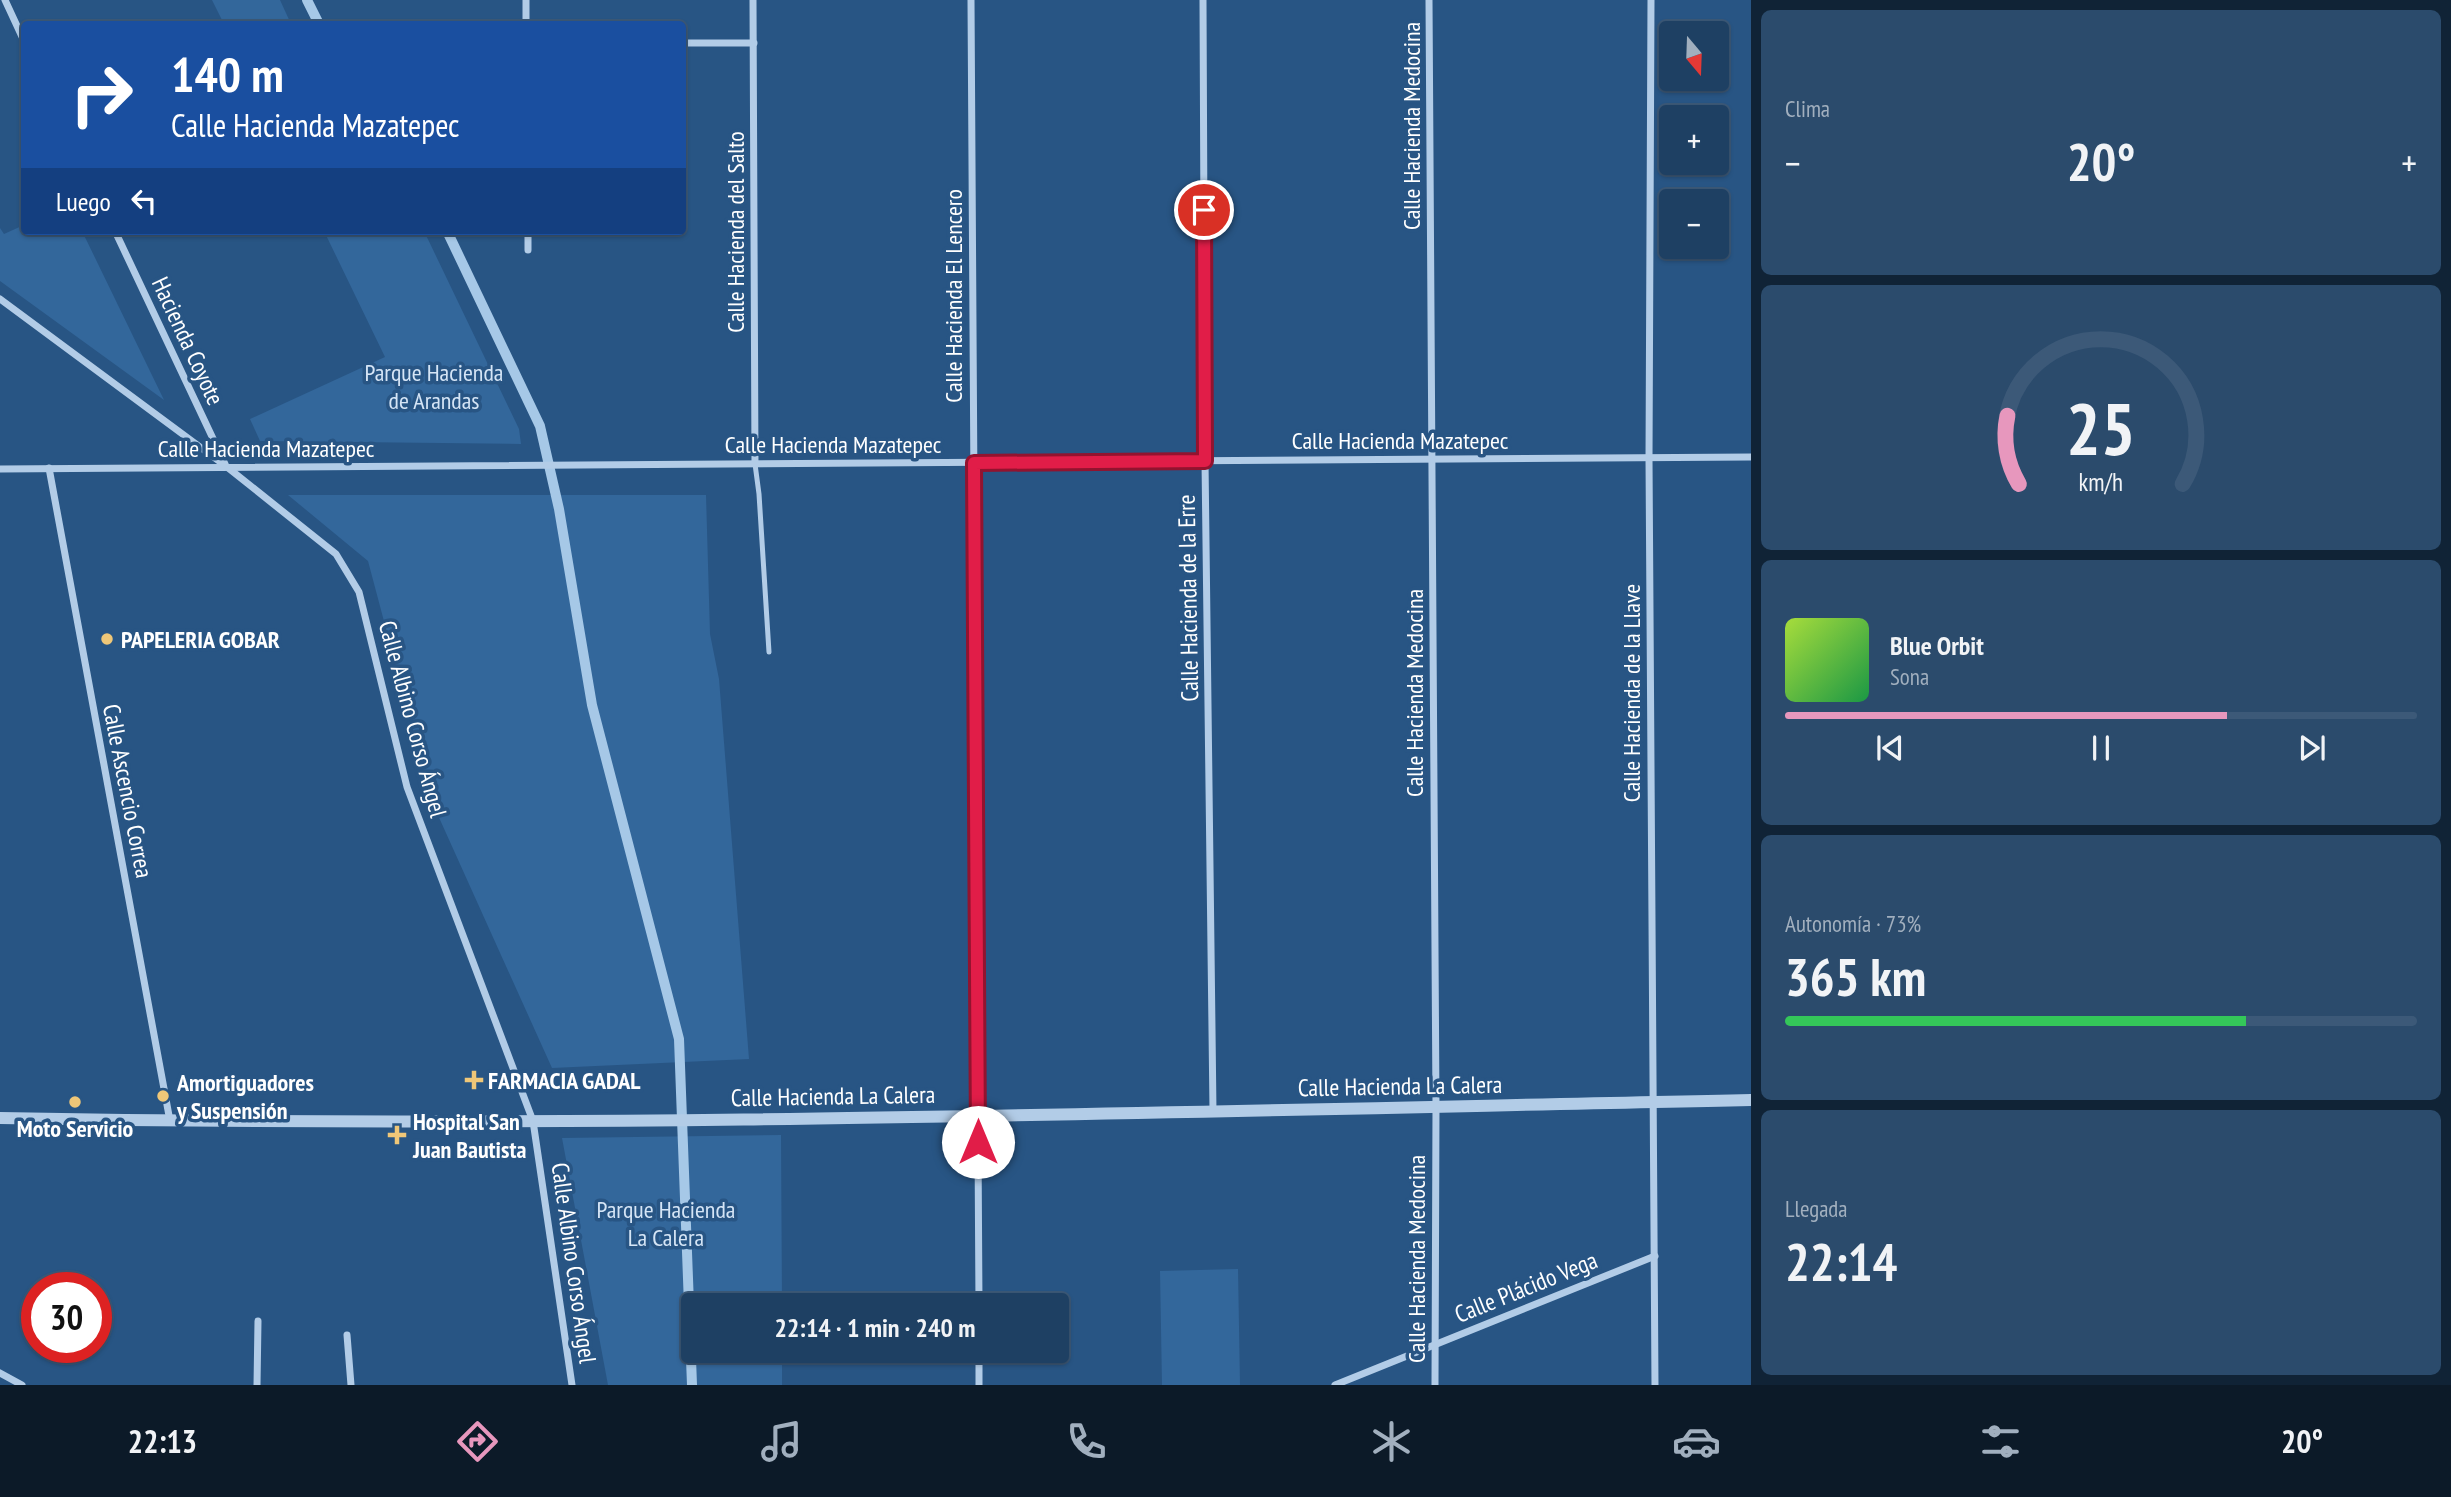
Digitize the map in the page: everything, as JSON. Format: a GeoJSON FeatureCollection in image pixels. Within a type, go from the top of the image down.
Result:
{"type":"FeatureCollection","features":[{"type":"Feature","properties":{"kind":"street"},"geometry":{"type":"LineString","coordinates":[[5,0],[21,35]]}},
{"type":"Feature","properties":{"kind":"street"},"geometry":{"type":"LineString","coordinates":[[526,0],[526,21]]}},
{"type":"Feature","properties":{"kind":"street","name":"Calle Hacienda del Salto"},"geometry":{"type":"LineString","coordinates":[[752,0],[755,464]]}},
{"type":"Feature","properties":{"kind":"street","name":"Calle Hacienda El Lencero"},"geometry":{"type":"LineString","coordinates":[[971,0],[979,1293]]}},
{"type":"Feature","properties":{"kind":"street","name":"Calle Hacienda de la Erre"},"geometry":{"type":"LineString","coordinates":[[1203,0],[1205,461],[1213,1111]]}},
{"type":"Feature","properties":{"kind":"street","name":"Calle Hacienda Medocina"},"geometry":{"type":"LineString","coordinates":[[1429,0],[1436,1106],[1435,1385]]}},
{"type":"Feature","properties":{"kind":"street","name":"Calle Hacienda de la Llave"},"geometry":{"type":"LineString","coordinates":[[1651,0],[1649,458],[1655,1385]]}},
{"type":"Feature","properties":{"kind":"street"},"geometry":{"type":"LineString","coordinates":[[686,43],[754,43]]}},
{"type":"Feature","properties":{"kind":"street","name":"Hacienda Coyote"},"geometry":{"type":"LineString","coordinates":[[117,235],[227,467]]}},
{"type":"Feature","properties":{"kind":"street"},"geometry":{"type":"LineString","coordinates":[[528,235],[528,250]]}},
{"type":"Feature","properties":{"kind":"street","name":"Calle Albino Corso Ángel"},"geometry":{"type":"LineString","coordinates":[[0,299],[227,467],[336,554],[359,592],[407,787],[533,1121],[572,1385]]}},
{"type":"Feature","properties":{"kind":"street","name":"Calle Hacienda Mazatepec"},"geometry":{"type":"LineString","coordinates":[[0,469],[1751,457]]}},
{"type":"Feature","properties":{"kind":"street","name":"Calle Ascencio Correa"},"geometry":{"type":"LineString","coordinates":[[49,468],[170,1121]]}},
{"type":"Feature","properties":{"kind":"street","name":"Calle Hacienda La Calera"},"geometry":{"type":"LineString","coordinates":[[0,1118],[170,1121],[640,1120],[1751,1100]]}},
{"type":"Feature","properties":{"kind":"street","name":"Calle Plácido Vega"},"geometry":{"type":"LineString","coordinates":[[1335,1385],[1655,1256]]}},
{"type":"Feature","properties":{"kind":"street"},"geometry":{"type":"LineString","coordinates":[[257,1385],[258,1321]]}},
{"type":"Feature","properties":{"kind":"street"},"geometry":{"type":"LineString","coordinates":[[347,1335],[351,1385]]}},
{"type":"Feature","properties":{"kind":"street"},"geometry":{"type":"LineString","coordinates":[[979,1363],[979,1385]]}},
{"type":"Feature","properties":{"kind":"street"},"geometry":{"type":"LineString","coordinates":[[0,1373],[22,1385]]}},
{"type":"Feature","properties":{"kind":"lane"},"geometry":{"type":"LineString","coordinates":[[755,464],[769,652]]}},
{"type":"Feature","properties":{"kind":"green space"},"geometry":{"type":"Polygon","coordinates":[[[212,0],[280,0],[290,21],[222,21],[212,0]]]}},
{"type":"Feature","properties":{"kind":"green space"},"geometry":{"type":"Polygon","coordinates":[[[21,226],[21,235],[84,235],[164,400],[0,281],[0,228],[4,234],[21,226]]]}},
{"type":"Feature","properties":{"kind":"green space","name":"Parque Hacienda de Arandas"},"geometry":{"type":"Polygon","coordinates":[[[326,235],[426,235],[519,429],[521,444],[260,441],[250,419],[385,357],[326,235]]]}},
{"type":"Feature","properties":{"kind":"green space"},"geometry":{"type":"Polygon","coordinates":[[[288,495],[706,495],[710,634],[719,679],[749,1059],[552,1068],[432,802],[368,561],[288,495]]]}},
{"type":"Feature","properties":{"kind":"green space","name":"Parque Hacienda La Calera"},"geometry":{"type":"Polygon","coordinates":[[[781,1135],[782,1293],[681,1293],[681,1363],[782,1363],[782,1385],[608,1385],[562,1138],[781,1135]]]}},
{"type":"Feature","properties":{"kind":"green space"},"geometry":{"type":"Polygon","coordinates":[[[1238,1269],[1240,1385],[1162,1385],[1160,1271],[1238,1269]]]}},
{"type":"Feature","properties":{"kind":"waterway"},"geometry":{"type":"LineString","coordinates":[[307,0],[318,21]]}},
{"type":"Feature","properties":{"kind":"waterway"},"geometry":{"type":"LineString","coordinates":[[449,235],[540,426],[559,509],[592,705],[679,1039],[692,1385]]}},
{"type":"Feature","properties":{"kind":"place","name":"PAPELERIA GOBAR"},"geometry":{"type":"Point","coordinates":[107,639]}},
{"type":"Feature","properties":{"kind":"place","name":"FARMACIA GADAL"},"geometry":{"type":"Point","coordinates":[474,1080]}},
{"type":"Feature","properties":{"kind":"place","name":"Amortiguadores y Suspensión"},"geometry":{"type":"Point","coordinates":[163,1096]}},
{"type":"Feature","properties":{"kind":"place","name":"Moto Servicio"},"geometry":{"type":"Point","coordinates":[75,1102]}},
{"type":"Feature","properties":{"kind":"place","name":"Hospital San Juan Bautista"},"geometry":{"type":"Point","coordinates":[397,1135]}},
{"type":"Feature","properties":{"kind":"route"},"geometry":{"type":"LineString","coordinates":[[978,1142],[974,463],[1205,461],[1204,210]]}}]}
